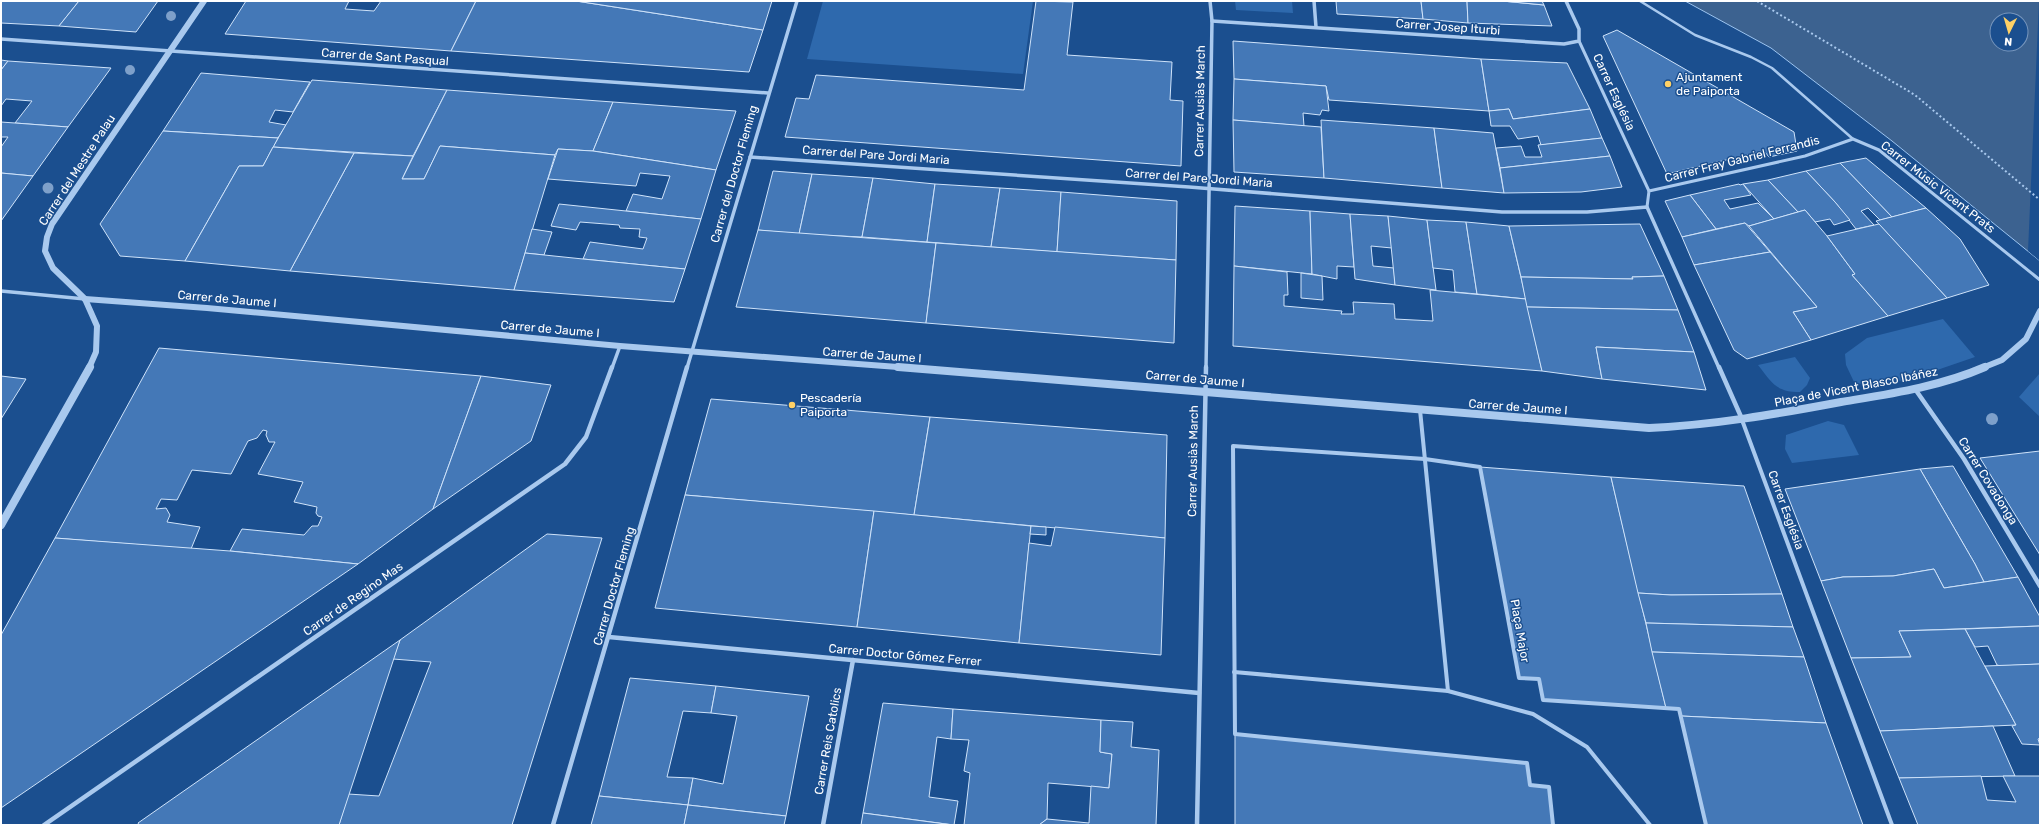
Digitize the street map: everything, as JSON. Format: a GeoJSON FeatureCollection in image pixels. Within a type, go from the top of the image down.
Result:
{"type":"FeatureCollection","features":[{"type":"Feature","properties":{"kind":"street","name":"Carrer del Mestre Palau"},"geometry":{"type":"LineString","coordinates":[[1,525],[86,377],[96,352],[97,326],[85,299],[53,268],[45,251],[47,237],[52,224],[204,1]]}},
{"type":"Feature","properties":{"kind":"street","name":"Carrer del Doctor Fleming"},"geometry":{"type":"LineString","coordinates":[[693,352],[768,93],[797,1]]}},
{"type":"Feature","properties":{"kind":"street","name":"Carrer Ausiàs March"},"geometry":{"type":"LineString","coordinates":[[1197,825],[1212,21],[1210,1]]}},
{"type":"Feature","properties":{"kind":"street"},"geometry":{"type":"LineString","coordinates":[[1314,1],[1316,27]]}},
{"type":"Feature","properties":{"kind":"street","name":"Carrer Església"},"geometry":{"type":"LineString","coordinates":[[1566,1],[1579,29],[1579,41],[1649,191]]}},
{"type":"Feature","properties":{"kind":"street","name":"Carrer Josep Iturbi"},"geometry":{"type":"LineString","coordinates":[[1212,21],[1564,44],[1579,41]]}},
{"type":"Feature","properties":{"kind":"street","name":"Carrer de Sant Pasqual"},"geometry":{"type":"LineString","coordinates":[[1,39],[768,93]]}},
{"type":"Feature","properties":{"kind":"street","name":"Carrer Fray Gabriel Ferrandis"},"geometry":{"type":"LineString","coordinates":[[1647,207],[1649,191],[1805,156],[1853,139]]}},
{"type":"Feature","properties":{"kind":"street","name":"Carrer Músic Vicent Prats"},"geometry":{"type":"LineString","coordinates":[[1853,139],[1879,150],[2040,280]]}},
{"type":"Feature","properties":{"kind":"street","name":"Carrer del Pare Jordi Maria"},"geometry":{"type":"LineString","coordinates":[[750,156],[1208,188],[1502,212],[1587,212],[1647,207]]}},
{"type":"Feature","properties":{"kind":"street","name":"Carrer Església"},"geometry":{"type":"LineString","coordinates":[[1647,207],[1742,420],[1892,825]]}},
{"type":"Feature","properties":{"kind":"street","name":"Carrer de Jaume I"},"geometry":{"type":"LineString","coordinates":[[1,291],[208,308],[620,346],[1204,391],[1649,428],[1696,426],[1742,420]]}},
{"type":"Feature","properties":{"kind":"street","name":"Plaça de Vicent Blasco Ibáñez"},"geometry":{"type":"LineString","coordinates":[[1742,420],[1916,389],[1967,375],[2002,360],[2026,339],[2040,310]]}},
{"type":"Feature","properties":{"kind":"street","name":"Carrer de Regino Mas"},"geometry":{"type":"LineString","coordinates":[[44,825],[565,464],[586,437],[620,346]]}},
{"type":"Feature","properties":{"kind":"street","name":"Carrer Doctor Fleming"},"geometry":{"type":"LineString","coordinates":[[553,825],[693,352]]}},
{"type":"Feature","properties":{"kind":"street","name":"Carrer Covadonga"},"geometry":{"type":"LineString","coordinates":[[1916,389],[1964,459],[2040,586]]}},
{"type":"Feature","properties":{"kind":"street"},"geometry":{"type":"LineString","coordinates":[[1420,410],[1448,692]]}},
{"type":"Feature","properties":{"kind":"street","name":"Plaça Major"},"geometry":{"type":"LineString","coordinates":[[1553,825],[1549,787],[1530,785],[1527,763],[1235,734],[1233,446],[1425,459],[1480,467],[1518,678],[1540,679],[1543,700],[1679,709],[1706,825]]}},
{"type":"Feature","properties":{"kind":"street","name":"Carrer Doctor Gómez Ferrer"},"geometry":{"type":"LineString","coordinates":[[609,637],[1200,693]]}},
{"type":"Feature","properties":{"kind":"street","name":"Carrer Reis Catolics"},"geometry":{"type":"LineString","coordinates":[[823,825],[853,660]]}},
{"type":"Feature","properties":{"kind":"street"},"geometry":{"type":"LineString","coordinates":[[1234,672],[1448,692],[1533,714],[1587,747],[1650,825]]}},
{"type":"Feature","properties":{"kind":"lane","name":"Carrer Músic Vicent Prats"},"geometry":{"type":"LineString","coordinates":[[1640,1],[1695,35],[1751,57],[1772,68],[1853,139]]}},
{"type":"Feature","properties":{"kind":"path"},"geometry":{"type":"LineString","coordinates":[[1757,1],[1915,95],[2040,200]]}},
{"type":"Feature","properties":{"kind":"shaded area"},"geometry":{"type":"Polygon","coordinates":[[[823,1],[1033,1],[1023,74],[807,59],[823,1]]]}},
{"type":"Feature","properties":{"kind":"shaded area"},"geometry":{"type":"Polygon","coordinates":[[[1235,1],[1292,1],[1293,13],[1236,10],[1235,1]]]}},
{"type":"Feature","properties":{"kind":"shaded area"},"geometry":{"type":"Polygon","coordinates":[[[1685,1],[2040,1],[2040,261],[1892,141],[1771,48],[1685,1]]]}},
{"type":"Feature","properties":{"kind":"shaded area"},"geometry":{"type":"Polygon","coordinates":[[[1943,319],[1975,357],[1908,380],[1855,384],[1846,365],[1845,354],[1867,338],[1943,319]]]}},
{"type":"Feature","properties":{"kind":"shaded area"},"geometry":{"type":"Polygon","coordinates":[[[1795,357],[1810,378],[1807,385],[1800,392],[1792,392],[1775,385],[1758,365],[1795,357]]]}},
{"type":"Feature","properties":{"kind":"shaded area"},"geometry":{"type":"Polygon","coordinates":[[[2040,373],[2040,417],[2019,397],[2040,373]]]}},
{"type":"Feature","properties":{"kind":"shaded area"},"geometry":{"type":"Polygon","coordinates":[[[1828,421],[1844,425],[1859,455],[1792,463],[1785,449],[1786,435],[1828,421]]]}},
{"type":"Feature","properties":{"kind":"pier"},"geometry":{"type":"Polygon","coordinates":[[[2040,1],[2040,261],[2028,251],[2040,1]]]}},
{"type":"Feature","properties":{"kind":"building"},"geometry":{"type":"Polygon","coordinates":[[[1,1],[79,1],[59,26],[1,23],[1,1]]]}},
{"type":"Feature","properties":{"kind":"building"},"geometry":{"type":"Polygon","coordinates":[[[79,1],[158,1],[136,32],[59,26],[79,1]]]}},
{"type":"Feature","properties":{"kind":"building"},"geometry":{"type":"Polygon","coordinates":[[[246,1],[349,1],[345,9],[374,11],[381,1],[476,1],[451,51],[225,34],[246,1]]]}},
{"type":"Feature","properties":{"kind":"building"},"geometry":{"type":"Polygon","coordinates":[[[476,1],[576,1],[763,30],[749,72],[451,51],[476,1]]]}},
{"type":"Feature","properties":{"kind":"building"},"geometry":{"type":"Polygon","coordinates":[[[576,1],[772,1],[763,30],[576,1]]]}},
{"type":"Feature","properties":{"kind":"building"},"geometry":{"type":"Polygon","coordinates":[[[1036,1],[1073,2],[1067,55],[1172,62],[1170,100],[1183,101],[1181,166],[785,137],[796,98],[809,99],[816,75],[1024,90],[1036,1]]]}},
{"type":"Feature","properties":{"kind":"building"},"geometry":{"type":"Polygon","coordinates":[[[1336,1],[1421,1],[1423,19],[1337,14],[1336,1]]]}},
{"type":"Feature","properties":{"kind":"building"},"geometry":{"type":"Polygon","coordinates":[[[1421,1],[1467,1],[1468,23],[1423,19],[1421,1]]]}},
{"type":"Feature","properties":{"kind":"building"},"geometry":{"type":"Polygon","coordinates":[[[1467,1],[1502,1],[1544,5],[1552,26],[1468,23],[1467,1]]]}},
{"type":"Feature","properties":{"kind":"building"},"geometry":{"type":"Polygon","coordinates":[[[1502,1],[1542,1],[1544,5],[1502,1]]]}},
{"type":"Feature","properties":{"kind":"building","name":"Ajuntament de Paiporta"},"geometry":{"type":"Polygon","coordinates":[[[1617,30],[1794,132],[1797,151],[1769,157],[1764,151],[1667,174],[1603,36],[1617,30]]]}},
{"type":"Feature","properties":{"kind":"building"},"geometry":{"type":"Polygon","coordinates":[[[1233,41],[1481,59],[1489,111],[1329,100],[1326,86],[1234,79],[1233,41]]]}},
{"type":"Feature","properties":{"kind":"building"},"geometry":{"type":"Polygon","coordinates":[[[1481,59],[1567,63],[1590,109],[1513,119],[1509,109],[1489,111],[1481,59]]]}},
{"type":"Feature","properties":{"kind":"building"},"geometry":{"type":"Polygon","coordinates":[[[1,60],[8,61],[1,70],[1,60]]]}},
{"type":"Feature","properties":{"kind":"building"},"geometry":{"type":"Polygon","coordinates":[[[8,61],[111,68],[68,127],[15,123],[32,101],[6,99],[1,106],[1,70],[8,61]]]}},
{"type":"Feature","properties":{"kind":"building"},"geometry":{"type":"Polygon","coordinates":[[[201,73],[310,82],[293,112],[275,110],[269,122],[286,125],[278,138],[163,131],[201,73]]]}},
{"type":"Feature","properties":{"kind":"building"},"geometry":{"type":"Polygon","coordinates":[[[1234,79],[1326,86],[1329,111],[1322,110],[1320,115],[1303,113],[1304,126],[1233,120],[1234,79]]]}},
{"type":"Feature","properties":{"kind":"building"},"geometry":{"type":"Polygon","coordinates":[[[312,80],[447,90],[413,156],[273,147],[312,80]]]}},
{"type":"Feature","properties":{"kind":"building"},"geometry":{"type":"Polygon","coordinates":[[[447,90],[613,102],[593,151],[558,149],[555,155],[440,146],[424,179],[402,179],[447,90]]]}},
{"type":"Feature","properties":{"kind":"building"},"geometry":{"type":"Polygon","coordinates":[[[613,102],[736,111],[716,170],[593,151],[613,102]]]}},
{"type":"Feature","properties":{"kind":"building"},"geometry":{"type":"Polygon","coordinates":[[[1509,109],[1513,119],[1590,109],[1602,138],[1541,145],[1538,136],[1518,139],[1510,126],[1491,126],[1489,111],[1509,109]]]}},
{"type":"Feature","properties":{"kind":"building"},"geometry":{"type":"Polygon","coordinates":[[[1233,120],[1321,127],[1324,178],[1234,172],[1233,120]]]}},
{"type":"Feature","properties":{"kind":"building"},"geometry":{"type":"Polygon","coordinates":[[[1321,120],[1434,128],[1442,188],[1324,178],[1321,120]]]}},
{"type":"Feature","properties":{"kind":"building"},"geometry":{"type":"Polygon","coordinates":[[[1,122],[68,127],[33,176],[1,173],[1,147],[8,137],[1,137],[1,122]]]}},
{"type":"Feature","properties":{"kind":"building"},"geometry":{"type":"Polygon","coordinates":[[[1434,128],[1493,133],[1504,193],[1442,188],[1434,128]]]}},
{"type":"Feature","properties":{"kind":"building"},"geometry":{"type":"Polygon","coordinates":[[[163,131],[278,138],[263,166],[239,166],[185,261],[120,256],[100,224],[163,131]]]}},
{"type":"Feature","properties":{"kind":"building"},"geometry":{"type":"Polygon","coordinates":[[[1602,138],[1610,156],[1500,168],[1496,148],[1521,146],[1525,157],[1542,157],[1538,145],[1602,138]]]}},
{"type":"Feature","properties":{"kind":"building"},"geometry":{"type":"Polygon","coordinates":[[[440,146],[555,155],[514,290],[290,271],[354,153],[413,156],[402,179],[424,179],[440,146]]]}},
{"type":"Feature","properties":{"kind":"building"},"geometry":{"type":"Polygon","coordinates":[[[273,147],[354,153],[290,271],[185,261],[239,166],[263,166],[273,147]]]}},
{"type":"Feature","properties":{"kind":"building"},"geometry":{"type":"Polygon","coordinates":[[[558,149],[593,151],[716,170],[701,219],[626,211],[633,194],[662,199],[670,176],[640,173],[636,186],[548,179],[558,149]]]}},
{"type":"Feature","properties":{"kind":"building"},"geometry":{"type":"Polygon","coordinates":[[[1610,156],[1622,187],[1581,192],[1504,193],[1500,168],[1610,156]]]}},
{"type":"Feature","properties":{"kind":"building"},"geometry":{"type":"Polygon","coordinates":[[[1866,158],[1926,208],[1892,217],[1840,163],[1866,158]]]}},
{"type":"Feature","properties":{"kind":"building"},"geometry":{"type":"Polygon","coordinates":[[[1840,163],[1892,217],[1880,220],[1868,208],[1861,211],[1874,225],[1856,229],[1835,202],[1806,171],[1840,163]]]}},
{"type":"Feature","properties":{"kind":"building"},"geometry":{"type":"Polygon","coordinates":[[[773,171],[812,174],[799,234],[758,230],[773,171]]]}},
{"type":"Feature","properties":{"kind":"building"},"geometry":{"type":"Polygon","coordinates":[[[1806,171],[1850,220],[1834,225],[1830,219],[1815,222],[1805,210],[1798,212],[1768,180],[1806,171]]]}},
{"type":"Feature","properties":{"kind":"building"},"geometry":{"type":"Polygon","coordinates":[[[1,173],[33,176],[1,221],[1,173]]]}},
{"type":"Feature","properties":{"kind":"building"},"geometry":{"type":"Polygon","coordinates":[[[812,174],[873,178],[862,237],[799,234],[812,174]]]}},
{"type":"Feature","properties":{"kind":"building"},"geometry":{"type":"Polygon","coordinates":[[[873,178],[935,184],[927,242],[862,237],[873,178]]]}},
{"type":"Feature","properties":{"kind":"building"},"geometry":{"type":"Polygon","coordinates":[[[1768,180],[1798,212],[1774,219],[1743,184],[1768,180]]]}},
{"type":"Feature","properties":{"kind":"building"},"geometry":{"type":"Polygon","coordinates":[[[935,184],[1000,188],[991,247],[927,242],[935,184]]]}},
{"type":"Feature","properties":{"kind":"building"},"geometry":{"type":"Polygon","coordinates":[[[1743,184],[1751,195],[1724,200],[1730,209],[1758,203],[1774,219],[1749,226],[1745,223],[1716,229],[1690,195],[1743,184]]]}},
{"type":"Feature","properties":{"kind":"building"},"geometry":{"type":"Polygon","coordinates":[[[1000,188],[1061,192],[1057,252],[991,247],[1000,188]]]}},
{"type":"Feature","properties":{"kind":"building"},"geometry":{"type":"Polygon","coordinates":[[[1061,192],[1177,201],[1176,260],[1057,252],[1061,192]]]}},
{"type":"Feature","properties":{"kind":"building"},"geometry":{"type":"Polygon","coordinates":[[[1690,195],[1716,229],[1682,237],[1665,201],[1690,195]]]}},
{"type":"Feature","properties":{"kind":"building"},"geometry":{"type":"Polygon","coordinates":[[[559,204],[701,219],[685,269],[583,259],[590,242],[643,249],[647,238],[639,237],[640,229],[620,228],[619,225],[580,222],[576,230],[551,226],[559,204]]]}},
{"type":"Feature","properties":{"kind":"building"},"geometry":{"type":"Polygon","coordinates":[[[1235,206],[1310,211],[1312,274],[1234,266],[1235,206]]]}},
{"type":"Feature","properties":{"kind":"building"},"geometry":{"type":"Polygon","coordinates":[[[1926,208],[1960,239],[1989,285],[1947,298],[1876,221],[1926,208]]]}},
{"type":"Feature","properties":{"kind":"building"},"geometry":{"type":"Polygon","coordinates":[[[1805,210],[1827,236],[1855,274],[1852,275],[1888,316],[1811,340],[1793,312],[1817,307],[1749,226],[1805,210]]]}},
{"type":"Feature","properties":{"kind":"building"},"geometry":{"type":"Polygon","coordinates":[[[1310,211],[1350,214],[1354,267],[1337,266],[1337,279],[1312,274],[1310,211]]]}},
{"type":"Feature","properties":{"kind":"building"},"geometry":{"type":"Polygon","coordinates":[[[1350,214],[1388,216],[1392,248],[1371,246],[1373,266],[1394,268],[1395,285],[1355,279],[1350,214]]]}},
{"type":"Feature","properties":{"kind":"building"},"geometry":{"type":"Polygon","coordinates":[[[1388,216],[1427,220],[1436,290],[1395,285],[1388,216]]]}},
{"type":"Feature","properties":{"kind":"building"},"geometry":{"type":"Polygon","coordinates":[[[1427,220],[1466,222],[1477,294],[1455,292],[1453,270],[1433,268],[1427,220]]]}},
{"type":"Feature","properties":{"kind":"building"},"geometry":{"type":"Polygon","coordinates":[[[1466,222],[1509,226],[1526,299],[1477,294],[1466,222]]]}},
{"type":"Feature","properties":{"kind":"building"},"geometry":{"type":"Polygon","coordinates":[[[1745,223],[1770,252],[1694,265],[1682,237],[1745,223]]]}},
{"type":"Feature","properties":{"kind":"building"},"geometry":{"type":"Polygon","coordinates":[[[1640,224],[1664,276],[1632,277],[1633,279],[1521,277],[1509,226],[1640,224]]]}},
{"type":"Feature","properties":{"kind":"building"},"geometry":{"type":"Polygon","coordinates":[[[1879,224],[1947,298],[1888,316],[1852,275],[1855,274],[1827,236],[1879,224]]]}},
{"type":"Feature","properties":{"kind":"building"},"geometry":{"type":"Polygon","coordinates":[[[532,229],[552,232],[544,255],[525,253],[532,229]]]}},
{"type":"Feature","properties":{"kind":"building"},"geometry":{"type":"Polygon","coordinates":[[[758,230],[936,243],[926,323],[736,307],[758,230]]]}},
{"type":"Feature","properties":{"kind":"building"},"geometry":{"type":"Polygon","coordinates":[[[936,243],[1176,260],[1174,343],[926,323],[936,243]]]}},
{"type":"Feature","properties":{"kind":"building"},"geometry":{"type":"Polygon","coordinates":[[[1770,252],[1817,307],[1793,312],[1811,340],[1747,359],[1734,350],[1694,265],[1770,252]]]}},
{"type":"Feature","properties":{"kind":"building"},"geometry":{"type":"Polygon","coordinates":[[[525,253],[685,269],[674,302],[514,290],[525,253]]]}},
{"type":"Feature","properties":{"kind":"building"},"geometry":{"type":"Polygon","coordinates":[[[1234,266],[1287,272],[1288,295],[1284,295],[1284,306],[1342,311],[1341,314],[1354,314],[1353,302],[1394,304],[1395,319],[1433,321],[1430,290],[1526,299],[1542,371],[1233,346],[1234,266]]]}},
{"type":"Feature","properties":{"kind":"building"},"geometry":{"type":"Polygon","coordinates":[[[1301,273],[1322,276],[1323,300],[1301,298],[1301,273]]]}},
{"type":"Feature","properties":{"kind":"building"},"geometry":{"type":"Polygon","coordinates":[[[1664,276],[1678,310],[1527,307],[1521,277],[1633,279],[1632,277],[1664,276]]]}},
{"type":"Feature","properties":{"kind":"building"},"geometry":{"type":"Polygon","coordinates":[[[1527,307],[1678,310],[1694,352],[1596,347],[1602,379],[1542,371],[1527,307]]]}},
{"type":"Feature","properties":{"kind":"building"},"geometry":{"type":"Polygon","coordinates":[[[1596,347],[1694,352],[1706,390],[1602,379],[1596,347]]]}},
{"type":"Feature","properties":{"kind":"building"},"geometry":{"type":"Polygon","coordinates":[[[159,348],[481,376],[433,509],[358,564],[230,551],[242,529],[304,535],[312,526],[318,526],[322,517],[318,516],[316,513],[317,507],[294,502],[303,482],[258,474],[275,442],[269,442],[266,435],[267,431],[263,430],[257,438],[248,441],[231,474],[192,470],[177,500],[161,499],[156,509],[166,508],[170,515],[167,522],[200,527],[191,549],[55,538],[159,348]]]}},
{"type":"Feature","properties":{"kind":"building"},"geometry":{"type":"Polygon","coordinates":[[[1,376],[26,379],[1,419],[1,376]]]}},
{"type":"Feature","properties":{"kind":"building"},"geometry":{"type":"Polygon","coordinates":[[[481,376],[551,385],[531,441],[433,509],[481,376]]]}},
{"type":"Feature","properties":{"kind":"building"},"geometry":{"type":"Polygon","coordinates":[[[711,399],[930,417],[914,515],[685,495],[711,399]]]}},
{"type":"Feature","properties":{"kind":"building"},"geometry":{"type":"Polygon","coordinates":[[[930,417],[1167,435],[1165,538],[914,515],[930,417]]]}},
{"type":"Feature","properties":{"kind":"building"},"geometry":{"type":"Polygon","coordinates":[[[2040,451],[2040,555],[1980,458],[2040,451]]]}},
{"type":"Feature","properties":{"kind":"building"},"geometry":{"type":"Polygon","coordinates":[[[1953,466],[2018,577],[1984,582],[1920,469],[1953,466]]]}},
{"type":"Feature","properties":{"kind":"building"},"geometry":{"type":"Polygon","coordinates":[[[1480,467],[1611,477],[1666,708],[1543,700],[1539,679],[1519,678],[1480,467]]]}},
{"type":"Feature","properties":{"kind":"building"},"geometry":{"type":"Polygon","coordinates":[[[1920,469],[1984,582],[1944,588],[1934,569],[1893,576],[1843,577],[1821,581],[1785,489],[1920,469]]]}},
{"type":"Feature","properties":{"kind":"building"},"geometry":{"type":"Polygon","coordinates":[[[1611,477],[1744,486],[1782,594],[1671,595],[1638,593],[1611,477]]]}},
{"type":"Feature","properties":{"kind":"building"},"geometry":{"type":"Polygon","coordinates":[[[685,495],[874,511],[857,627],[655,608],[685,495]]]}},
{"type":"Feature","properties":{"kind":"building"},"geometry":{"type":"Polygon","coordinates":[[[874,511],[1031,526],[1019,643],[857,627],[874,511]]]}},
{"type":"Feature","properties":{"kind":"building"},"geometry":{"type":"Polygon","coordinates":[[[1031,526],[1046,527],[1046,535],[1030,534],[1031,526]]]}},
{"type":"Feature","properties":{"kind":"building"},"geometry":{"type":"Polygon","coordinates":[[[1055,527],[1165,538],[1161,655],[1019,643],[1029,543],[1051,546],[1055,527]]]}},
{"type":"Feature","properties":{"kind":"building"},"geometry":{"type":"Polygon","coordinates":[[[547,534],[602,538],[512,825],[339,825],[348,794],[379,796],[431,662],[393,659],[400,640],[547,534]]]}},
{"type":"Feature","properties":{"kind":"building"},"geometry":{"type":"Polygon","coordinates":[[[55,538],[230,551],[358,564],[1,808],[1,635],[55,538]]]}},
{"type":"Feature","properties":{"kind":"building"},"geometry":{"type":"Polygon","coordinates":[[[1934,569],[1944,588],[2018,577],[2040,617],[2040,626],[1899,631],[1911,657],[1851,658],[1821,581],[1843,577],[1893,576],[1934,569]]]}},
{"type":"Feature","properties":{"kind":"building"},"geometry":{"type":"Polygon","coordinates":[[[1638,593],[1671,595],[1782,594],[1793,627],[1646,623],[1638,593]]]}},
{"type":"Feature","properties":{"kind":"building"},"geometry":{"type":"Polygon","coordinates":[[[1646,623],[1793,627],[1804,657],[1652,652],[1646,623]]]}},
{"type":"Feature","properties":{"kind":"building"},"geometry":{"type":"Polygon","coordinates":[[[2040,626],[2040,664],[2001,666],[1997,665],[1988,646],[1975,647],[1965,629],[2040,626]]]}},
{"type":"Feature","properties":{"kind":"building"},"geometry":{"type":"Polygon","coordinates":[[[1965,629],[2016,725],[1880,731],[1851,658],[1911,657],[1899,631],[1965,629]]]}},
{"type":"Feature","properties":{"kind":"building"},"geometry":{"type":"Polygon","coordinates":[[[400,640],[339,825],[139,825],[138,823],[400,640]]]}},
{"type":"Feature","properties":{"kind":"building"},"geometry":{"type":"Polygon","coordinates":[[[1652,652],[1804,657],[1826,723],[1681,716],[1679,709],[1666,708],[1652,652]]]}},
{"type":"Feature","properties":{"kind":"building"},"geometry":{"type":"Polygon","coordinates":[[[2040,664],[2040,738],[2038,739],[2040,745],[2022,744],[2012,726],[2016,725],[1985,666],[2040,664]]]}},
{"type":"Feature","properties":{"kind":"building"},"geometry":{"type":"Polygon","coordinates":[[[630,678],[716,686],[711,713],[683,711],[667,777],[693,778],[688,805],[599,796],[630,678]]]}},
{"type":"Feature","properties":{"kind":"building"},"geometry":{"type":"Polygon","coordinates":[[[716,686],[809,696],[786,816],[688,805],[693,778],[723,784],[737,716],[711,713],[716,686]]]}},
{"type":"Feature","properties":{"kind":"building"},"geometry":{"type":"Polygon","coordinates":[[[883,703],[953,709],[951,739],[937,737],[929,797],[958,801],[954,825],[863,813],[883,703]]]}},
{"type":"Feature","properties":{"kind":"building"},"geometry":{"type":"Polygon","coordinates":[[[953,709],[1101,720],[1100,752],[1112,754],[1109,788],[1048,783],[1047,819],[1039,825],[964,825],[970,773],[964,771],[969,740],[951,739],[953,709]]]}},
{"type":"Feature","properties":{"kind":"building"},"geometry":{"type":"Polygon","coordinates":[[[1681,716],[1826,723],[1863,825],[1706,825],[1681,716]]]}},
{"type":"Feature","properties":{"kind":"building"},"geometry":{"type":"Polygon","coordinates":[[[1101,720],[1133,722],[1131,747],[1159,750],[1156,825],[1039,825],[1047,819],[1089,823],[1091,786],[1109,788],[1112,754],[1100,752],[1101,720]]]}},
{"type":"Feature","properties":{"kind":"building"},"geometry":{"type":"Polygon","coordinates":[[[1993,726],[2015,776],[1899,778],[1880,731],[1993,726]]]}},
{"type":"Feature","properties":{"kind":"building"},"geometry":{"type":"Polygon","coordinates":[[[1235,734],[1527,763],[1530,785],[1549,787],[1553,825],[1235,825],[1235,734]]]}},
{"type":"Feature","properties":{"kind":"building"},"geometry":{"type":"Polygon","coordinates":[[[1981,776],[1987,800],[2016,802],[2003,776],[2040,776],[2040,825],[1918,825],[1899,778],[1981,776]]]}},
{"type":"Feature","properties":{"kind":"building"},"geometry":{"type":"Polygon","coordinates":[[[599,796],[688,805],[684,825],[591,825],[599,796]]]}},
{"type":"Feature","properties":{"kind":"building"},"geometry":{"type":"Polygon","coordinates":[[[688,805],[786,816],[784,825],[684,825],[688,805]]]}},
{"type":"Feature","properties":{"kind":"building"},"geometry":{"type":"Polygon","coordinates":[[[863,813],[953,825],[861,825],[863,813]]]}},
{"type":"Feature","properties":{"kind":"place","name":"Ajuntament de Paiporta"},"geometry":{"type":"Point","coordinates":[1668,84]}},
{"type":"Feature","properties":{"kind":"place","name":"Pescadería Paiporta"},"geometry":{"type":"Point","coordinates":[792,405]}}]}
